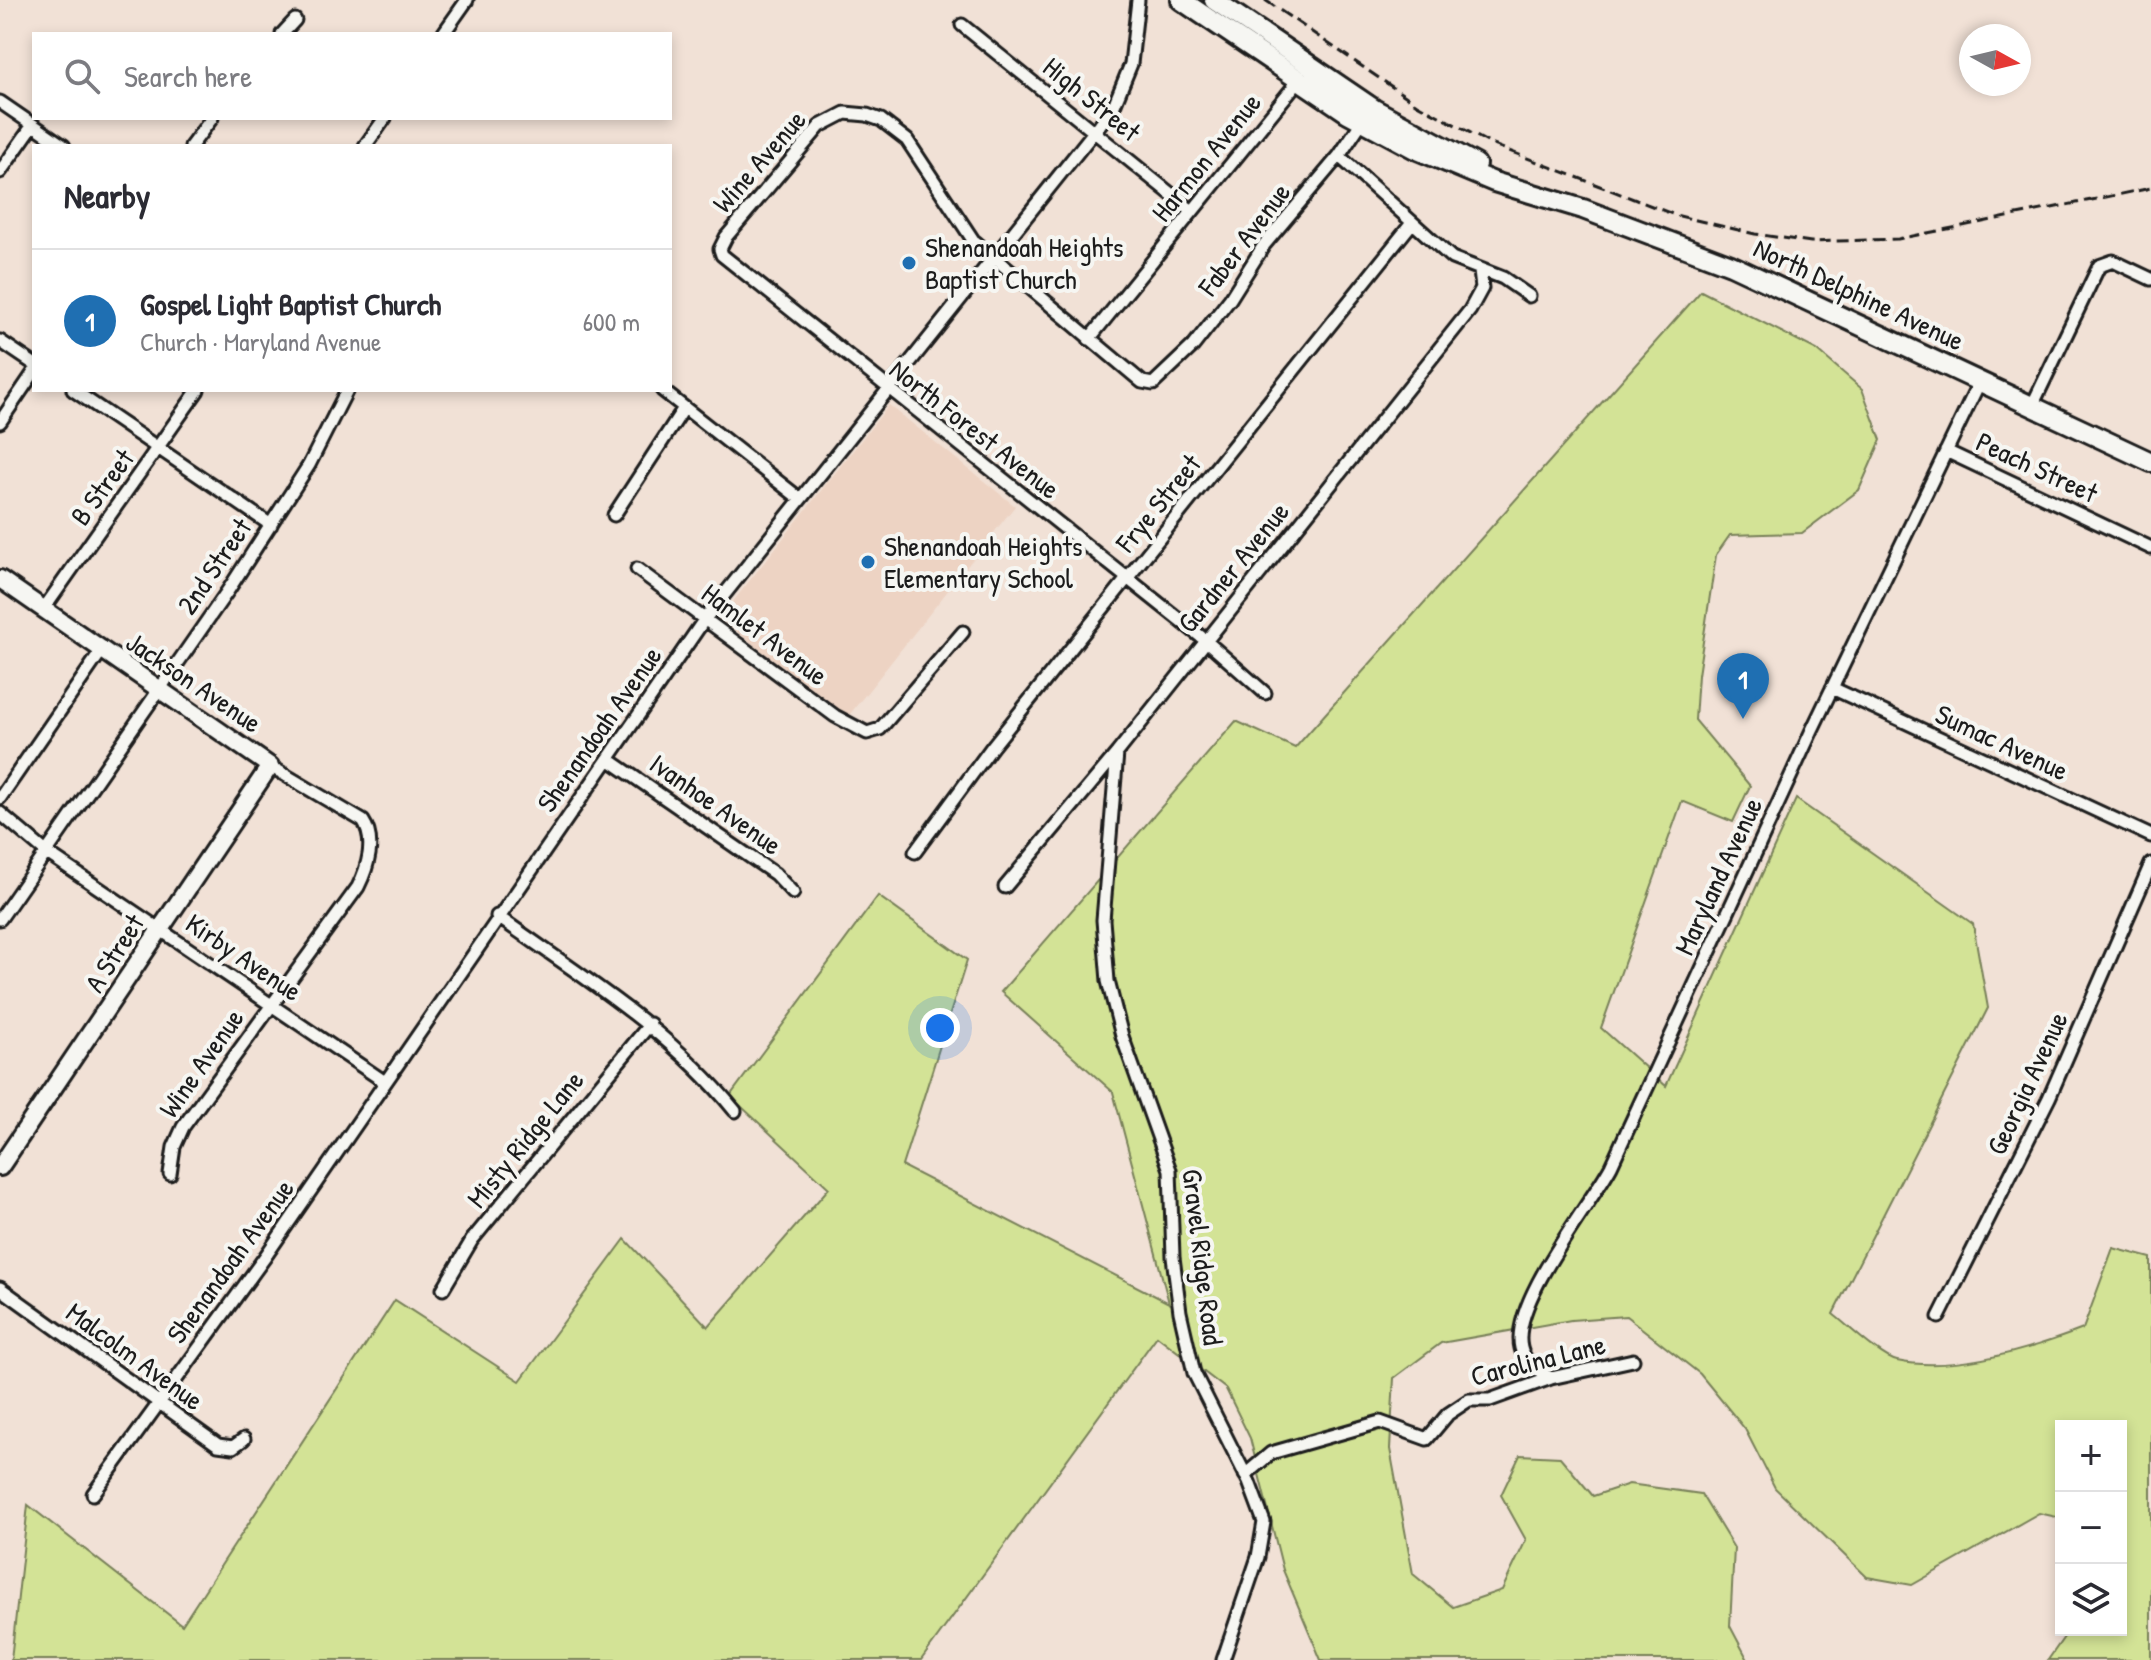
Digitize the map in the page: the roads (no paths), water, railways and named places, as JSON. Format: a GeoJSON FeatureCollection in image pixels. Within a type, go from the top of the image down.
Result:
{"type":"FeatureCollection","features":[{"type":"Feature","properties":{"kind":"main road","name":"North Delphine Avenue"},"geometry":{"type":"LineString","coordinates":[[1181,0],[1299,80],[1368,114]]}},
{"type":"Feature","properties":{"kind":"main road","name":"North Delphine Avenue"},"geometry":{"type":"LineString","coordinates":[[1214,0],[1368,114],[1449,164],[1731,265],[2151,462]]}},
{"type":"Feature","properties":{"kind":"street"},"geometry":{"type":"LineString","coordinates":[[444,32],[467,0]]}},
{"type":"Feature","properties":{"kind":"street","name":"Shenandoah Avenue"},"geometry":{"type":"LineString","coordinates":[[93,1494],[265,1257],[497,916],[704,620],[885,389],[1113,108],[1127,79],[1138,0]]}},
{"type":"Feature","properties":{"kind":"street"},"geometry":{"type":"LineString","coordinates":[[284,32],[295,20]]}},
{"type":"Feature","properties":{"kind":"street","name":"High Street"},"geometry":{"type":"LineString","coordinates":[[962,25],[1192,211]]}},
{"type":"Feature","properties":{"kind":"street","name":"Harmon Avenue"},"geometry":{"type":"LineString","coordinates":[[1089,339],[1299,80]]}},
{"type":"Feature","properties":{"kind":"street"},"geometry":{"type":"LineString","coordinates":[[0,102],[61,144]]}},
{"type":"Feature","properties":{"kind":"street","name":"Wine Avenue"},"geometry":{"type":"LineString","coordinates":[[731,262],[720,252],[726,237],[827,120],[856,113],[881,120],[902,135],[917,151],[960,226],[992,258]]}},
{"type":"Feature","properties":{"kind":"street","name":"Faber Avenue"},"geometry":{"type":"LineString","coordinates":[[1089,339],[1142,382],[1158,382],[1193,346],[1230,299],[1264,245],[1339,156],[1368,114]]}},
{"type":"Feature","properties":{"kind":"street"},"geometry":{"type":"LineString","coordinates":[[192,144],[210,120]]}},
{"type":"Feature","properties":{"kind":"street"},"geometry":{"type":"LineString","coordinates":[[366,144],[384,120]]}},
{"type":"Feature","properties":{"kind":"street"},"geometry":{"type":"LineString","coordinates":[[0,172],[33,125]]}},
{"type":"Feature","properties":{"kind":"street"},"geometry":{"type":"LineString","coordinates":[[1339,156],[1452,258],[1503,278],[1529,296]]}},
{"type":"Feature","properties":{"kind":"street","name":"Frye Street"},"geometry":{"type":"LineString","coordinates":[[915,852],[992,747],[1412,223]]}},
{"type":"Feature","properties":{"kind":"street"},"geometry":{"type":"LineString","coordinates":[[992,258],[1089,339]]}},
{"type":"Feature","properties":{"kind":"street"},"geometry":{"type":"LineString","coordinates":[[2032,406],[2099,266],[2113,261],[2151,279]]}},
{"type":"Feature","properties":{"kind":"street","name":"North Forest Avenue"},"geometry":{"type":"LineString","coordinates":[[731,262],[885,389],[1205,640],[1265,693]]}},
{"type":"Feature","properties":{"kind":"street","name":"Gardner Avenue"},"geometry":{"type":"LineString","coordinates":[[1005,887],[1117,753],[1470,310],[1482,288],[1480,271]]}},
{"type":"Feature","properties":{"kind":"street"},"geometry":{"type":"LineString","coordinates":[[0,341],[32,363]]}},
{"type":"Feature","properties":{"kind":"street"},"geometry":{"type":"LineString","coordinates":[[0,422],[32,375]]}},
{"type":"Feature","properties":{"kind":"street","name":"Maryland Avenue"},"geometry":{"type":"LineString","coordinates":[[1551,1378],[1533,1367],[1520,1348],[1521,1325],[1527,1307],[1573,1223],[1611,1166],[1832,688],[1980,381]]}},
{"type":"Feature","properties":{"kind":"street"},"geometry":{"type":"LineString","coordinates":[[76,392],[271,525]]}},
{"type":"Feature","properties":{"kind":"street","name":"B Street"},"geometry":{"type":"LineString","coordinates":[[43,610],[197,392]]}},
{"type":"Feature","properties":{"kind":"street","name":"2nd Street"},"geometry":{"type":"LineString","coordinates":[[0,919],[271,525],[338,414],[346,392]]}},
{"type":"Feature","properties":{"kind":"street"},"geometry":{"type":"LineString","coordinates":[[664,392],[799,498]]}},
{"type":"Feature","properties":{"kind":"street"},"geometry":{"type":"LineString","coordinates":[[614,515],[684,408]]}},
{"type":"Feature","properties":{"kind":"street","name":"Peach Street"},"geometry":{"type":"LineString","coordinates":[[1946,451],[2151,548]]}},
{"type":"Feature","properties":{"kind":"street","name":"Hamlet Avenue"},"geometry":{"type":"LineString","coordinates":[[637,569],[835,716],[867,733],[880,729],[963,632]]}},
{"type":"Feature","properties":{"kind":"street","name":"Jackson Avenue"},"geometry":{"type":"LineString","coordinates":[[0,579],[270,766],[363,821]]}},
{"type":"Feature","properties":{"kind":"street"},"geometry":{"type":"LineString","coordinates":[[0,798],[102,650]]}},
{"type":"Feature","properties":{"kind":"street","name":"Sumac Avenue"},"geometry":{"type":"LineString","coordinates":[[1832,688],[2151,836]]}},
{"type":"Feature","properties":{"kind":"street","name":"Gravel Ridge Road"},"geometry":{"type":"LineString","coordinates":[[1117,753],[1106,873],[1104,947],[1112,1001],[1170,1170],[1173,1257],[1180,1312],[1194,1373],[1245,1475],[1264,1522],[1258,1557],[1223,1660]]}},
{"type":"Feature","properties":{"kind":"street","name":"Ivanhoe Avenue"},"geometry":{"type":"LineString","coordinates":[[608,759],[775,874],[793,893]]}},
{"type":"Feature","properties":{"kind":"street","name":"A Street"},"geometry":{"type":"LineString","coordinates":[[0,1167],[105,1016],[160,928],[270,766]]}},
{"type":"Feature","properties":{"kind":"street","name":"Kirby Avenue"},"geometry":{"type":"LineString","coordinates":[[0,813],[47,853],[385,1082]]}},
{"type":"Feature","properties":{"kind":"street","name":"Wine Avenue"},"geometry":{"type":"LineString","coordinates":[[170,1174],[174,1147],[183,1127],[360,884],[370,847],[363,821]]}},
{"type":"Feature","properties":{"kind":"street","name":"Georgia Avenue"},"geometry":{"type":"LineString","coordinates":[[1939,1317],[2049,1098],[2151,864]]}},
{"type":"Feature","properties":{"kind":"street"},"geometry":{"type":"LineString","coordinates":[[497,916],[650,1024],[714,1085],[735,1111]]}},
{"type":"Feature","properties":{"kind":"street","name":"Misty Ridge Lane"},"geometry":{"type":"LineString","coordinates":[[443,1289],[472,1240],[650,1024]]}},
{"type":"Feature","properties":{"kind":"street","name":"Malcolm Avenue"},"geometry":{"type":"LineString","coordinates":[[0,1288],[222,1447],[233,1447],[244,1439]]}},
{"type":"Feature","properties":{"kind":"street","name":"Carolina Lane"},"geometry":{"type":"LineString","coordinates":[[1245,1475],[1271,1453],[1380,1422],[1427,1439],[1448,1414],[1469,1400],[1490,1400],[1551,1378],[1633,1360]]}},
{"type":"Feature","properties":{"kind":"railway"},"geometry":{"type":"LineString","coordinates":[[1265,0],[1417,104],[1491,144],[1675,215],[1755,234],[1811,242],[1898,239],[2151,188]]}},
{"type":"Feature","properties":{"kind":"place","name":"Shenandoah Heights Baptist Church"},"geometry":{"type":"Point","coordinates":[909,263]}},
{"type":"Feature","properties":{"kind":"place","name":"Shenandoah Heights Elementary School"},"geometry":{"type":"Point","coordinates":[868,562]}},
{"type":"Feature","properties":{"kind":"place","name":"Gospel Light Baptist Church"},"geometry":{"type":"Point","coordinates":[1743,719]}}]}
